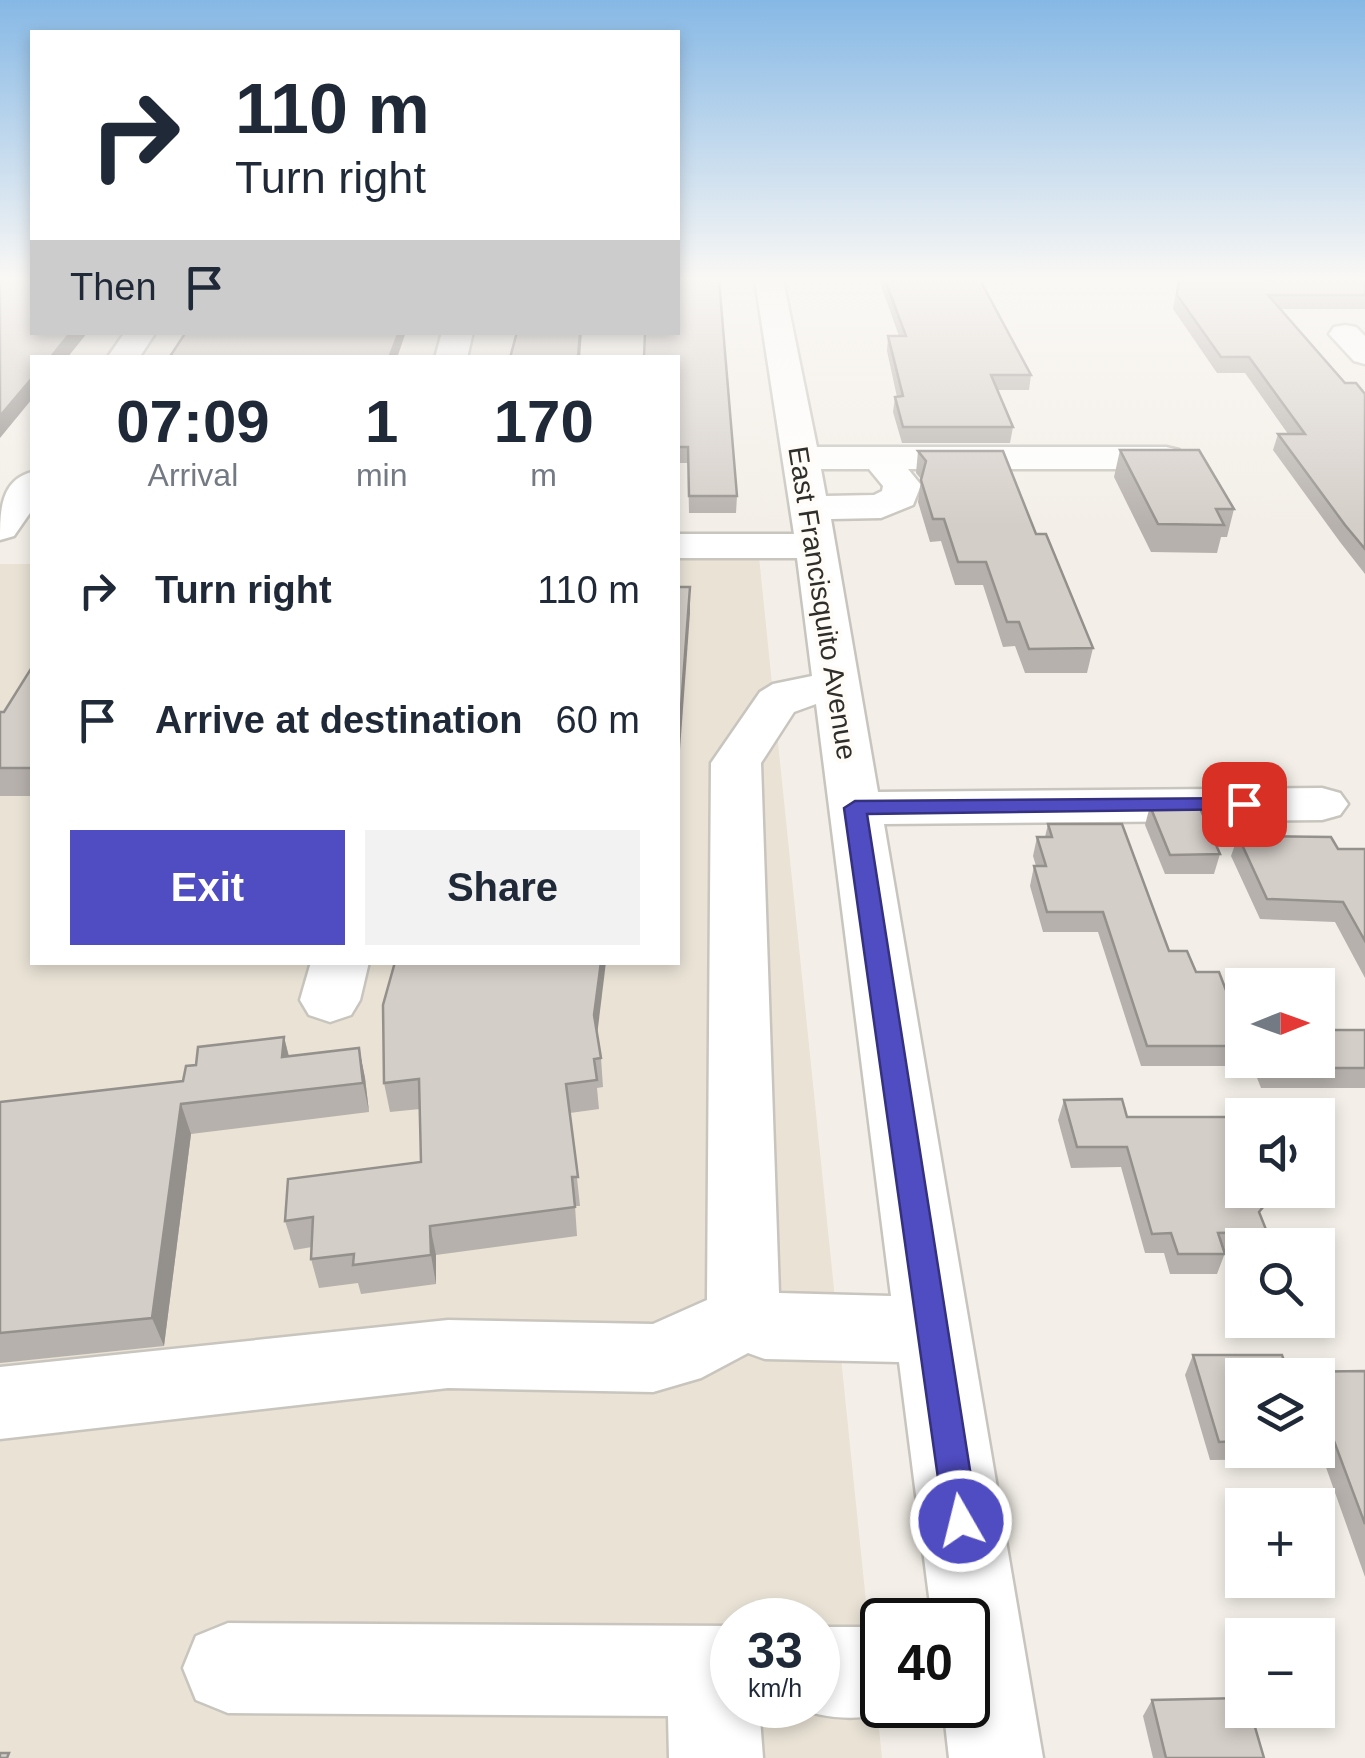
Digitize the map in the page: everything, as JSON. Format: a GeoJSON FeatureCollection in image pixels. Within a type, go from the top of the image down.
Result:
{"type":"FeatureCollection","features":[{"type":"Feature","properties":{"kind":"street","name":"East Francisquito Avenue"},"geometry":{"type":"LineString","coordinates":[[783,362],[813,527],[933,1330],[966,1598]]}},
{"type":"Feature","properties":{"kind":"street"},"geometry":{"type":"LineString","coordinates":[[800,458],[1166,458]]}},
{"type":"Feature","properties":{"kind":"street"},"geometry":{"type":"LineString","coordinates":[[680,546],[813,527],[882,506],[899,497],[902,484],[878,458]]}},
{"type":"Feature","properties":{"kind":"street"},"geometry":{"type":"LineString","coordinates":[[0,528],[30,486]]}},
{"type":"Feature","properties":{"kind":"street"},"geometry":{"type":"LineString","coordinates":[[0,548],[30,548]]}},
{"type":"Feature","properties":{"kind":"street"},"geometry":{"type":"LineString","coordinates":[[836,686],[790,694],[777,702],[736,763],[742,1294],[749,1315],[766,1326],[933,1330]]}},
{"type":"Feature","properties":{"kind":"street"},"geometry":{"type":"LineString","coordinates":[[855,808],[1322,804]]}},
{"type":"Feature","properties":{"kind":"street"},"geometry":{"type":"LineString","coordinates":[[0,1403],[448,1354],[653,1358],[674,1354],[749,1315]]}},
{"type":"Feature","properties":{"kind":"street"},"geometry":{"type":"LineString","coordinates":[[228,1668],[710,1671]]}},
{"type":"Feature","properties":{"kind":"street"},"geometry":{"type":"LineString","coordinates":[[716,1758],[718,1728]]}},
{"type":"Feature","properties":{"kind":"street","name":"East Francisquito Avenue"},"geometry":{"type":"LineString","coordinates":[[989,1728],[996,1758]]}},
{"type":"Feature","properties":{"kind":"shaded area"},"geometry":{"type":"Polygon","coordinates":[[[680,557],[759,557],[866,1598],[860,1598],[860,1728],[879,1728],[882,1758],[0,1758],[0,564],[30,564],[30,965],[680,965],[680,557]]]}},
{"type":"Feature","properties":{"kind":"building"},"geometry":{"type":"Polygon","coordinates":[[[0,362],[30,362],[30,380],[0,416],[0,362]]]}},
{"type":"Feature","properties":{"kind":"building"},"geometry":{"type":"Polygon","coordinates":[[[680,362],[726,362],[737,496],[689,496],[688,447],[680,447],[680,362]]]}},
{"type":"Feature","properties":{"kind":"building"},"geometry":{"type":"Polygon","coordinates":[[[895,362],[1024,362],[1031,375],[991,375],[1013,427],[903,427],[895,397],[903,396],[895,362]]]}},
{"type":"Feature","properties":{"kind":"building"},"geometry":{"type":"Polygon","coordinates":[[[1253,362],[1327,362],[1345,383],[1356,383],[1365,394],[1365,549],[1278,434],[1305,434],[1253,362]]]}},
{"type":"Feature","properties":{"kind":"building"},"geometry":{"type":"Polygon","coordinates":[[[1120,450],[1199,450],[1234,509],[1216,509],[1224,525],[1158,524],[1120,450]]]}},
{"type":"Feature","properties":{"kind":"building"},"geometry":{"type":"Polygon","coordinates":[[[918,451],[1003,451],[1036,534],[1046,534],[1093,648],[1029,649],[1019,622],[1007,622],[986,562],[958,562],[944,519],[933,519],[921,480],[926,461],[918,451]]]}},
{"type":"Feature","properties":{"kind":"building"},"geometry":{"type":"Polygon","coordinates":[[[680,587],[690,587],[680,721],[680,587]]]}},
{"type":"Feature","properties":{"kind":"building"},"geometry":{"type":"Polygon","coordinates":[[[30,670],[30,768],[0,768],[0,712],[4,712],[30,670]]]}},
{"type":"Feature","properties":{"kind":"building"},"geometry":{"type":"Polygon","coordinates":[[[1150,806],[1199,806],[1220,854],[1170,855],[1150,806]]]}},
{"type":"Feature","properties":{"kind":"building"},"geometry":{"type":"Polygon","coordinates":[[[1048,824],[1122,824],[1169,951],[1187,951],[1196,972],[1219,972],[1225,988],[1225,1046],[1147,1046],[1103,912],[1047,912],[1034,866],[1046,866],[1037,837],[1052,837],[1048,824]]]}},
{"type":"Feature","properties":{"kind":"building"},"geometry":{"type":"Polygon","coordinates":[[[1238,836],[1331,837],[1338,849],[1365,849],[1365,941],[1343,902],[1267,899],[1238,836]]]}},
{"type":"Feature","properties":{"kind":"building"},"geometry":{"type":"Polygon","coordinates":[[[394,965],[601,965],[594,1015],[601,1058],[594,1059],[597,1080],[566,1084],[578,1177],[572,1177],[575,1207],[430,1226],[431,1255],[353,1265],[354,1254],[311,1259],[313,1217],[285,1221],[288,1179],[421,1162],[419,1079],[384,1083],[383,1005],[394,965]]]}},
{"type":"Feature","properties":{"kind":"building"},"geometry":{"type":"Polygon","coordinates":[[[1335,1030],[1365,1030],[1365,1068],[1335,1068],[1335,1030]]]}},
{"type":"Feature","properties":{"kind":"building"},"geometry":{"type":"Polygon","coordinates":[[[284,1037],[282,1057],[359,1048],[363,1083],[181,1104],[152,1318],[0,1333],[0,1102],[183,1081],[186,1066],[196,1065],[198,1047],[284,1037]]]}},
{"type":"Feature","properties":{"kind":"building"},"geometry":{"type":"Polygon","coordinates":[[[1122,1099],[1127,1117],[1225,1117],[1225,1208],[1262,1208],[1259,1212],[1265,1228],[1225,1228],[1225,1233],[1218,1233],[1225,1254],[1178,1254],[1171,1233],[1152,1234],[1127,1147],[1077,1147],[1064,1100],[1122,1099]]]}},
{"type":"Feature","properties":{"kind":"building"},"geometry":{"type":"Polygon","coordinates":[[[1193,1355],[1282,1355],[1283,1358],[1225,1358],[1225,1442],[1219,1442],[1193,1355]]]}},
{"type":"Feature","properties":{"kind":"building"},"geometry":{"type":"Polygon","coordinates":[[[1335,1371],[1365,1371],[1365,1524],[1335,1444],[1335,1371]]]}},
{"type":"Feature","properties":{"kind":"building"},"geometry":{"type":"Polygon","coordinates":[[[1225,1698],[1225,1728],[1255,1728],[1264,1758],[1166,1758],[1152,1700],[1225,1698]]]}},
{"type":"Feature","properties":{"kind":"route"},"geometry":{"type":"LineString","coordinates":[[961,1521],[855,808],[1244,804]]}}]}
